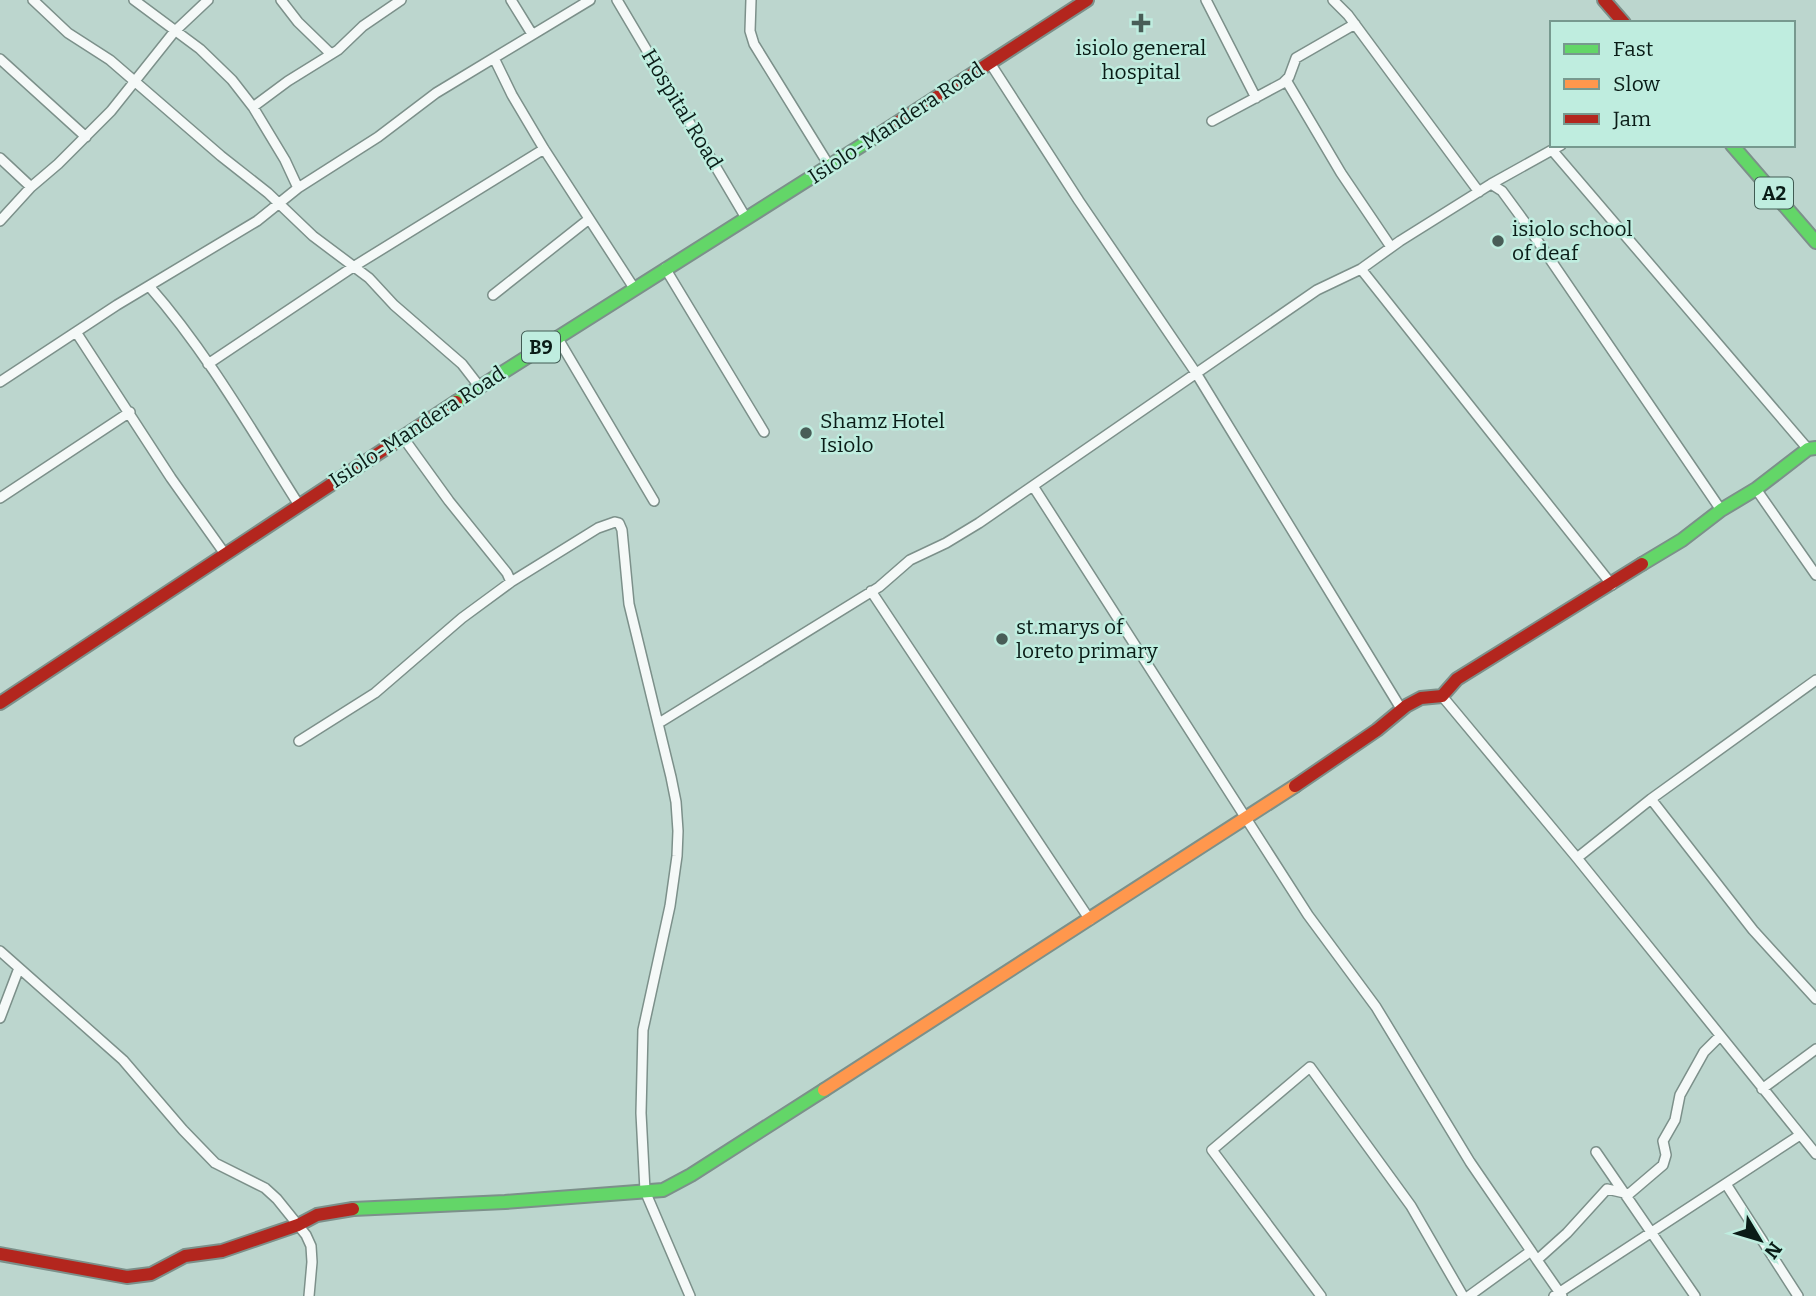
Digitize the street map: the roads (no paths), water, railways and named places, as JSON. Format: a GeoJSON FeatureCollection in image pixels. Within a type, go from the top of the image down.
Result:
{"type":"FeatureCollection","features":[{"type":"Feature","properties":{"kind":"main road","name":"Isiolo-Mandera Road"},"geometry":{"type":"LineString","coordinates":[[4,698],[402,436],[665,268],[830,167],[1087,0]]}},
{"type":"Feature","properties":{"kind":"main road"},"geometry":{"type":"LineString","coordinates":[[1604,0],[1622,21]]}},
{"type":"Feature","properties":{"kind":"main road","name":"A2"},"geometry":{"type":"LineString","coordinates":[[1734,147],[1816,242]]}},
{"type":"Feature","properties":{"kind":"main road"},"geometry":{"type":"LineString","coordinates":[[0,1254],[127,1277],[141,1277],[185,1256],[222,1251],[298,1225],[317,1215],[339,1210],[505,1202],[663,1190],[691,1175],[1247,819],[1377,730],[1399,707],[1423,698],[1442,696],[1457,679],[1682,540],[1721,510],[1812,449]]}},
{"type":"Feature","properties":{"kind":"street"},"geometry":{"type":"LineString","coordinates":[[33,0],[68,33],[110,60],[313,236],[369,278],[394,305],[462,364],[480,386]]}},
{"type":"Feature","properties":{"kind":"street"},"geometry":{"type":"LineString","coordinates":[[134,0],[215,62],[253,107],[285,160],[298,188]]}},
{"type":"Feature","properties":{"kind":"street"},"geometry":{"type":"LineString","coordinates":[[0,221],[31,187],[86,137],[174,32],[208,0]]}},
{"type":"Feature","properties":{"kind":"street"},"geometry":{"type":"LineString","coordinates":[[281,0],[303,27],[331,54]]}},
{"type":"Feature","properties":{"kind":"street"},"geometry":{"type":"LineString","coordinates":[[253,107],[331,54],[363,26],[401,0]]}},
{"type":"Feature","properties":{"kind":"street"},"geometry":{"type":"LineString","coordinates":[[511,0],[532,34]]}},
{"type":"Feature","properties":{"kind":"street"},"geometry":{"type":"LineString","coordinates":[[0,382],[149,286],[257,221],[298,188],[378,137],[436,93],[590,0]]}},
{"type":"Feature","properties":{"kind":"street","name":"Hospital Road"},"geometry":{"type":"LineString","coordinates":[[617,0],[746,218]]}},
{"type":"Feature","properties":{"kind":"street"},"geometry":{"type":"LineString","coordinates":[[751,0],[750,30],[754,44],[830,167]]}},
{"type":"Feature","properties":{"kind":"street"},"geometry":{"type":"LineString","coordinates":[[1206,0],[1256,98]]}},
{"type":"Feature","properties":{"kind":"street"},"geometry":{"type":"LineString","coordinates":[[1333,0],[1355,24],[1479,192]]}},
{"type":"Feature","properties":{"kind":"street"},"geometry":{"type":"LineString","coordinates":[[1212,121],[1286,80],[1296,58],[1355,24]]}},
{"type":"Feature","properties":{"kind":"street"},"geometry":{"type":"LineString","coordinates":[[494,58],[544,149],[634,288]]}},
{"type":"Feature","properties":{"kind":"street"},"geometry":{"type":"LineString","coordinates":[[0,59],[86,137]]}},
{"type":"Feature","properties":{"kind":"street"},"geometry":{"type":"LineString","coordinates":[[990,63],[1079,201],[1196,373],[1399,707]]}},
{"type":"Feature","properties":{"kind":"street"},"geometry":{"type":"LineString","coordinates":[[1286,80],[1341,173],[1391,247]]}},
{"type":"Feature","properties":{"kind":"street"},"geometry":{"type":"LineString","coordinates":[[659,723],[871,591],[911,559],[958,536],[1317,290],[1361,269],[1491,184],[1558,147]]}},
{"type":"Feature","properties":{"kind":"street"},"geometry":{"type":"LineString","coordinates":[[208,364],[354,267],[544,149]]}},
{"type":"Feature","properties":{"kind":"street"},"geometry":{"type":"LineString","coordinates":[[1552,150],[1812,449]]}},
{"type":"Feature","properties":{"kind":"street"},"geometry":{"type":"LineString","coordinates":[[0,158],[31,187]]}},
{"type":"Feature","properties":{"kind":"street"},"geometry":{"type":"LineString","coordinates":[[1491,184],[1502,191],[1524,221],[1721,510]]}},
{"type":"Feature","properties":{"kind":"street"},"geometry":{"type":"LineString","coordinates":[[493,295],[589,219]]}},
{"type":"Feature","properties":{"kind":"street"},"geometry":{"type":"LineString","coordinates":[[665,268],[764,432]]}},
{"type":"Feature","properties":{"kind":"street"},"geometry":{"type":"LineString","coordinates":[[1361,269],[1612,585]]}},
{"type":"Feature","properties":{"kind":"street"},"geometry":{"type":"LineString","coordinates":[[149,286],[208,364],[299,505]]}},
{"type":"Feature","properties":{"kind":"street"},"geometry":{"type":"LineString","coordinates":[[76,332],[166,470],[225,554]]}},
{"type":"Feature","properties":{"kind":"street"},"geometry":{"type":"LineString","coordinates":[[557,337],[654,502]]}},
{"type":"Feature","properties":{"kind":"street"},"geometry":{"type":"LineString","coordinates":[[0,498],[130,412]]}},
{"type":"Feature","properties":{"kind":"street"},"geometry":{"type":"LineString","coordinates":[[402,436],[449,501],[507,573],[511,582]]}},
{"type":"Feature","properties":{"kind":"street"},"geometry":{"type":"LineString","coordinates":[[1033,486],[1308,915],[1376,1007],[1470,1161],[1558,1295],[1800,1135]]}},
{"type":"Feature","properties":{"kind":"street"},"geometry":{"type":"LineString","coordinates":[[1756,489],[1816,575]]}},
{"type":"Feature","properties":{"kind":"street"},"geometry":{"type":"LineString","coordinates":[[299,741],[375,693],[454,625],[511,582],[598,528],[619,523],[622,530],[629,604],[659,723],[676,802],[678,831],[670,906],[643,1030],[641,1113],[645,1191],[690,1296]]}},
{"type":"Feature","properties":{"kind":"street"},"geometry":{"type":"LineString","coordinates":[[871,591],[1090,920]]}},
{"type":"Feature","properties":{"kind":"street"},"geometry":{"type":"LineString","coordinates":[[1577,858],[1651,799],[1816,680]]}},
{"type":"Feature","properties":{"kind":"street"},"geometry":{"type":"LineString","coordinates":[[1442,696],[1577,858],[1816,1154]]}},
{"type":"Feature","properties":{"kind":"street"},"geometry":{"type":"LineString","coordinates":[[1651,799],[1753,930],[1816,999]]}},
{"type":"Feature","properties":{"kind":"street"},"geometry":{"type":"LineString","coordinates":[[0,950],[123,1060],[215,1163],[265,1188],[306,1235],[311,1246],[309,1296]]}},
{"type":"Feature","properties":{"kind":"street"},"geometry":{"type":"LineString","coordinates":[[0,1018],[19,968]]}},
{"type":"Feature","properties":{"kind":"street"},"geometry":{"type":"LineString","coordinates":[[1625,1194],[1663,1165],[1666,1155],[1663,1141],[1675,1120],[1680,1095],[1704,1052],[1720,1036]]}},
{"type":"Feature","properties":{"kind":"street"},"geometry":{"type":"LineString","coordinates":[[1762,1089],[1816,1049]]}},
{"type":"Feature","properties":{"kind":"street"},"geometry":{"type":"LineString","coordinates":[[1321,1296],[1212,1150],[1310,1067],[1410,1206],[1463,1296]]}},
{"type":"Feature","properties":{"kind":"street"},"geometry":{"type":"LineString","coordinates":[[1596,1152],[1695,1296]]}},
{"type":"Feature","properties":{"kind":"street"},"geometry":{"type":"LineString","coordinates":[[1726,1184],[1798,1296]]}},
{"type":"Feature","properties":{"kind":"street"},"geometry":{"type":"LineString","coordinates":[[1537,1261],[1607,1189],[1625,1194]]}},
{"type":"Feature","properties":{"kind":"street"},"geometry":{"type":"LineString","coordinates":[[1469,1296],[1531,1251]]}},
{"type":"Feature","properties":{"kind":"place","name":"isiolo general hospital"},"geometry":{"type":"Point","coordinates":[1141,23]}},
{"type":"Feature","properties":{"kind":"place","name":"isiolo school of deaf"},"geometry":{"type":"Point","coordinates":[1498,241]}},
{"type":"Feature","properties":{"kind":"place","name":"Shamz Hotel Isiolo"},"geometry":{"type":"Point","coordinates":[806,433]}},
{"type":"Feature","properties":{"kind":"place","name":"st.marys of loreto primary"},"geometry":{"type":"Point","coordinates":[1002,639]}}]}
